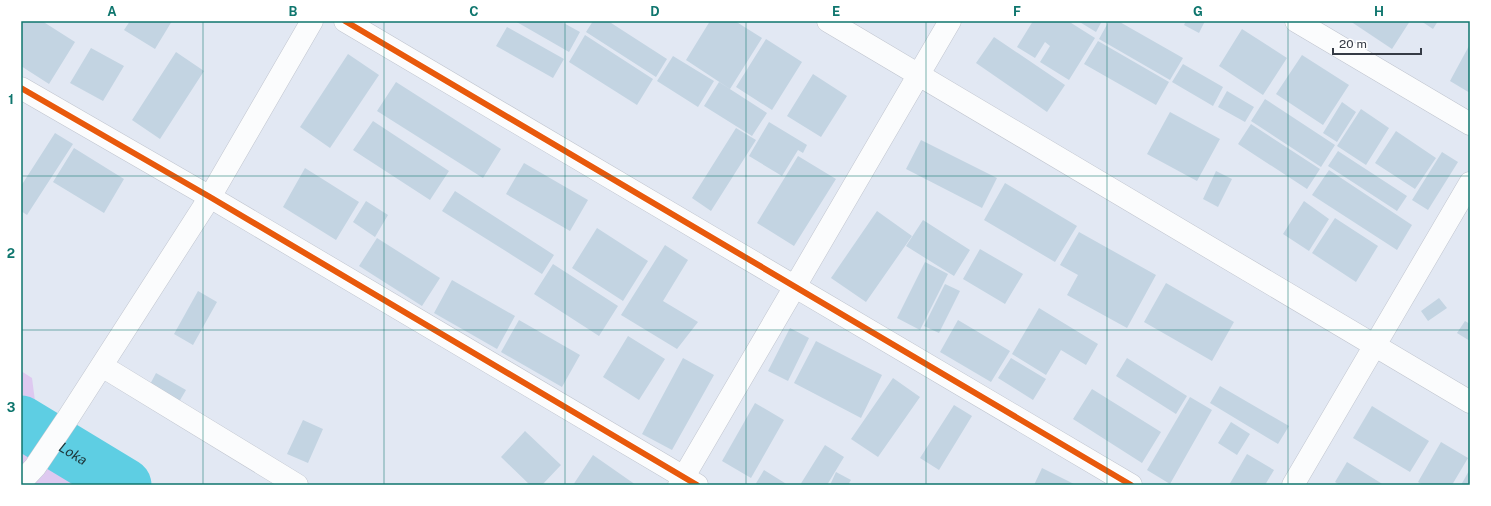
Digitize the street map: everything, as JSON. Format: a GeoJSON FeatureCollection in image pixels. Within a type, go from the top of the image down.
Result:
{"type":"FeatureCollection","features":[{"type":"Feature","properties":{"kind":"street"},"geometry":{"type":"LineString","coordinates":[[28,475],[68,418],[210,197],[312,21]]}},
{"type":"Feature","properties":{"kind":"street"},"geometry":{"type":"LineString","coordinates":[[345,21],[1131,485]]}},
{"type":"Feature","properties":{"kind":"street"},"geometry":{"type":"LineString","coordinates":[[828,21],[1470,402]]}},
{"type":"Feature","properties":{"kind":"street"},"geometry":{"type":"LineString","coordinates":[[21,88],[210,197],[686,482],[795,286],[950,21]]}},
{"type":"Feature","properties":{"kind":"street"},"geometry":{"type":"LineString","coordinates":[[1296,21],[1470,124]]}},
{"type":"Feature","properties":{"kind":"street"},"geometry":{"type":"LineString","coordinates":[[1293,485],[1470,183]]}},
{"type":"Feature","properties":{"kind":"street"},"geometry":{"type":"LineString","coordinates":[[102,366],[297,485]]}},
{"type":"Feature","properties":{"kind":"shaded area"},"geometry":{"type":"Polygon","coordinates":[[[21,371],[32,378],[38,424],[140,485],[21,485],[21,371]]]}},
{"type":"Feature","properties":{"kind":"building"},"geometry":{"type":"Polygon","coordinates":[[[21,21],[42,21],[75,42],[49,84],[21,66],[21,21]]]}},
{"type":"Feature","properties":{"kind":"building"},"geometry":{"type":"Polygon","coordinates":[[[130,21],[172,21],[155,49],[124,30],[130,21]]]}},
{"type":"Feature","properties":{"kind":"building"},"geometry":{"type":"Polygon","coordinates":[[[515,21],[560,21],[580,32],[569,52],[515,21]]]}},
{"type":"Feature","properties":{"kind":"building"},"geometry":{"type":"Polygon","coordinates":[[[593,21],[608,21],[667,59],[656,77],[586,32],[593,21]]]}},
{"type":"Feature","properties":{"kind":"building"},"geometry":{"type":"Polygon","coordinates":[[[710,21],[735,21],[762,38],[730,89],[686,60],[710,21]]]}},
{"type":"Feature","properties":{"kind":"building"},"geometry":{"type":"Polygon","coordinates":[[[1033,21],[1068,21],[1095,38],[1069,80],[1040,62],[1050,46],[1045,42],[1035,58],[1017,47],[1033,21]]]}},
{"type":"Feature","properties":{"kind":"building"},"geometry":{"type":"Polygon","coordinates":[[[1078,21],[1102,21],[1096,32],[1078,21]]]}},
{"type":"Feature","properties":{"kind":"building"},"geometry":{"type":"Polygon","coordinates":[[[1109,21],[1118,21],[1183,58],[1170,80],[1099,39],[1109,21]]]}},
{"type":"Feature","properties":{"kind":"building"},"geometry":{"type":"Polygon","coordinates":[[[1186,21],[1205,21],[1199,33],[1184,25],[1186,21]]]}},
{"type":"Feature","properties":{"kind":"building"},"geometry":{"type":"Polygon","coordinates":[[[1350,21],[1410,21],[1392,49],[1350,21]]]}},
{"type":"Feature","properties":{"kind":"building"},"geometry":{"type":"Polygon","coordinates":[[[1421,21],[1438,21],[1433,29],[1421,21]]]}},
{"type":"Feature","properties":{"kind":"building"},"geometry":{"type":"Polygon","coordinates":[[[507,27],[564,59],[553,78],[496,46],[507,27]]]}},
{"type":"Feature","properties":{"kind":"building"},"geometry":{"type":"Polygon","coordinates":[[[1242,29],[1287,58],[1263,95],[1219,66],[1242,29]]]}},
{"type":"Feature","properties":{"kind":"building"},"geometry":{"type":"Polygon","coordinates":[[[585,35],[653,79],[637,105],[569,62],[585,35]]]}},
{"type":"Feature","properties":{"kind":"building"},"geometry":{"type":"Polygon","coordinates":[[[994,37],[1065,85],[1047,112],[976,63],[994,37]]]}},
{"type":"Feature","properties":{"kind":"building"},"geometry":{"type":"Polygon","coordinates":[[[766,39],[802,62],[772,110],[736,87],[766,39]]]}},
{"type":"Feature","properties":{"kind":"building"},"geometry":{"type":"Polygon","coordinates":[[[1098,41],[1169,82],[1156,105],[1084,64],[1098,41]]]}},
{"type":"Feature","properties":{"kind":"building"},"geometry":{"type":"Polygon","coordinates":[[[1470,44],[1470,93],[1450,81],[1470,44]]]}},
{"type":"Feature","properties":{"kind":"building"},"geometry":{"type":"Polygon","coordinates":[[[91,48],[124,66],[103,101],[70,83],[91,48]]]}},
{"type":"Feature","properties":{"kind":"building"},"geometry":{"type":"Polygon","coordinates":[[[176,52],[204,71],[160,139],[132,120],[176,52]]]}},
{"type":"Feature","properties":{"kind":"building"},"geometry":{"type":"Polygon","coordinates":[[[348,54],[379,75],[330,148],[300,127],[348,54]]]}},
{"type":"Feature","properties":{"kind":"building"},"geometry":{"type":"Polygon","coordinates":[[[1302,55],[1349,85],[1323,125],[1276,94],[1302,55]]]}},
{"type":"Feature","properties":{"kind":"building"},"geometry":{"type":"Polygon","coordinates":[[[673,56],[714,81],[698,107],[657,81],[673,56]]]}},
{"type":"Feature","properties":{"kind":"building"},"geometry":{"type":"Polygon","coordinates":[[[1183,64],[1223,87],[1213,106],[1172,82],[1183,64]]]}},
{"type":"Feature","properties":{"kind":"building"},"geometry":{"type":"Polygon","coordinates":[[[813,74],[847,96],[821,137],[787,116],[813,74]]]}},
{"type":"Feature","properties":{"kind":"building"},"geometry":{"type":"Polygon","coordinates":[[[396,82],[501,149],[483,178],[377,111],[396,82]]]}},
{"type":"Feature","properties":{"kind":"building"},"geometry":{"type":"Polygon","coordinates":[[[719,82],[767,113],[752,136],[704,106],[719,82]]]}},
{"type":"Feature","properties":{"kind":"building"},"geometry":{"type":"Polygon","coordinates":[[[1227,91],[1254,107],[1245,122],[1218,107],[1227,91]]]}},
{"type":"Feature","properties":{"kind":"building"},"geometry":{"type":"Polygon","coordinates":[[[1265,99],[1335,145],[1321,167],[1251,121],[1265,99]]]}},
{"type":"Feature","properties":{"kind":"building"},"geometry":{"type":"Polygon","coordinates":[[[1342,102],[1356,112],[1337,142],[1323,133],[1342,102]]]}},
{"type":"Feature","properties":{"kind":"building"},"geometry":{"type":"Polygon","coordinates":[[[1361,109],[1389,128],[1366,165],[1337,146],[1361,109]]]}},
{"type":"Feature","properties":{"kind":"building"},"geometry":{"type":"Polygon","coordinates":[[[1170,112],[1220,139],[1197,181],[1147,154],[1170,112]]]}},
{"type":"Feature","properties":{"kind":"building"},"geometry":{"type":"Polygon","coordinates":[[[373,121],[449,171],[430,200],[353,150],[373,121]]]}},
{"type":"Feature","properties":{"kind":"building"},"geometry":{"type":"Polygon","coordinates":[[[769,122],[807,145],[803,153],[798,150],[782,176],[749,156],[769,122]]]}},
{"type":"Feature","properties":{"kind":"building"},"geometry":{"type":"Polygon","coordinates":[[[1251,124],[1320,169],[1307,189],[1238,144],[1251,124]]]}},
{"type":"Feature","properties":{"kind":"building"},"geometry":{"type":"Polygon","coordinates":[[[736,128],[756,140],[711,211],[692,198],[736,128]]]}},
{"type":"Feature","properties":{"kind":"building"},"geometry":{"type":"Polygon","coordinates":[[[1396,131],[1436,158],[1415,189],[1375,163],[1396,131]]]}},
{"type":"Feature","properties":{"kind":"building"},"geometry":{"type":"Polygon","coordinates":[[[55,133],[73,144],[27,215],[21,211],[21,186],[55,133]]]}},
{"type":"Feature","properties":{"kind":"building"},"geometry":{"type":"Polygon","coordinates":[[[921,140],[997,178],[982,208],[906,169],[921,140]]]}},
{"type":"Feature","properties":{"kind":"building"},"geometry":{"type":"Polygon","coordinates":[[[74,148],[124,179],[104,213],[53,182],[74,148]]]}},
{"type":"Feature","properties":{"kind":"building"},"geometry":{"type":"Polygon","coordinates":[[[1338,151],[1407,196],[1397,211],[1328,166],[1338,151]]]}},
{"type":"Feature","properties":{"kind":"building"},"geometry":{"type":"Polygon","coordinates":[[[1442,152],[1458,162],[1428,210],[1412,200],[1442,152]]]}},
{"type":"Feature","properties":{"kind":"building"},"geometry":{"type":"Polygon","coordinates":[[[798,156],[836,179],[794,246],[757,223],[798,156]]]}},
{"type":"Feature","properties":{"kind":"building"},"geometry":{"type":"Polygon","coordinates":[[[524,163],[588,200],[570,231],[506,194],[524,163]]]}},
{"type":"Feature","properties":{"kind":"building"},"geometry":{"type":"Polygon","coordinates":[[[305,168],[359,202],[336,240],[283,207],[305,168]]]}},
{"type":"Feature","properties":{"kind":"building"},"geometry":{"type":"Polygon","coordinates":[[[1329,170],[1412,225],[1397,250],[1312,195],[1329,170]]]}},
{"type":"Feature","properties":{"kind":"building"},"geometry":{"type":"Polygon","coordinates":[[[1216,171],[1232,179],[1218,207],[1203,199],[1216,171]]]}},
{"type":"Feature","properties":{"kind":"building"},"geometry":{"type":"Polygon","coordinates":[[[1005,183],[1077,226],[1055,262],[984,220],[1005,183]]]}},
{"type":"Feature","properties":{"kind":"building"},"geometry":{"type":"Polygon","coordinates":[[[455,191],[554,255],[542,274],[442,211],[455,191]]]}},
{"type":"Feature","properties":{"kind":"building"},"geometry":{"type":"Polygon","coordinates":[[[366,201],[388,215],[375,237],[353,222],[366,201]]]}},
{"type":"Feature","properties":{"kind":"building"},"geometry":{"type":"Polygon","coordinates":[[[1304,201],[1329,219],[1309,251],[1283,234],[1304,201]]]}},
{"type":"Feature","properties":{"kind":"building"},"geometry":{"type":"Polygon","coordinates":[[[877,211],[912,236],[866,302],[831,278],[877,211]]]}},
{"type":"Feature","properties":{"kind":"building"},"geometry":{"type":"Polygon","coordinates":[[[1335,218],[1378,246],[1356,282],[1312,253],[1335,218]]]}},
{"type":"Feature","properties":{"kind":"building"},"geometry":{"type":"Polygon","coordinates":[[[923,220],[970,250],[954,276],[906,246],[923,220]]]}},
{"type":"Feature","properties":{"kind":"building"},"geometry":{"type":"Polygon","coordinates":[[[597,228],[648,261],[623,301],[572,268],[597,228]]]}},
{"type":"Feature","properties":{"kind":"building"},"geometry":{"type":"Polygon","coordinates":[[[1079,232],[1156,275],[1127,328],[1067,295],[1078,275],[1060,265],[1079,232]]]}},
{"type":"Feature","properties":{"kind":"building"},"geometry":{"type":"Polygon","coordinates":[[[377,238],[440,278],[422,306],[359,266],[377,238]]]}},
{"type":"Feature","properties":{"kind":"building"},"geometry":{"type":"Polygon","coordinates":[[[665,245],[688,260],[663,301],[698,322],[677,349],[621,315],[665,245]]]}},
{"type":"Feature","properties":{"kind":"building"},"geometry":{"type":"Polygon","coordinates":[[[980,249],[1023,274],[1005,304],[963,279],[980,249]]]}},
{"type":"Feature","properties":{"kind":"building"},"geometry":{"type":"Polygon","coordinates":[[[925,262],[948,274],[920,330],[897,318],[925,262]]]}},
{"type":"Feature","properties":{"kind":"building"},"geometry":{"type":"Polygon","coordinates":[[[553,264],[618,306],[599,336],[534,294],[553,264]]]}},
{"type":"Feature","properties":{"kind":"building"},"geometry":{"type":"Polygon","coordinates":[[[452,280],[515,316],[497,349],[434,313],[452,280]]]}},
{"type":"Feature","properties":{"kind":"building"},"geometry":{"type":"Polygon","coordinates":[[[1166,283],[1234,322],[1212,361],[1144,322],[1166,283]]]}},
{"type":"Feature","properties":{"kind":"building"},"geometry":{"type":"Polygon","coordinates":[[[945,284],[960,291],[939,333],[924,326],[945,284]]]}},
{"type":"Feature","properties":{"kind":"building"},"geometry":{"type":"Polygon","coordinates":[[[198,291],[217,302],[193,345],[174,334],[198,291]]]}},
{"type":"Feature","properties":{"kind":"building"},"geometry":{"type":"Polygon","coordinates":[[[1439,298],[1447,308],[1428,321],[1421,311],[1439,298]]]}},
{"type":"Feature","properties":{"kind":"building"},"geometry":{"type":"Polygon","coordinates":[[[1039,308],[1098,344],[1086,365],[1061,350],[1046,375],[1012,354],[1039,308]]]}},
{"type":"Feature","properties":{"kind":"building"},"geometry":{"type":"Polygon","coordinates":[[[519,320],[580,355],[562,387],[501,352],[519,320]]]}},
{"type":"Feature","properties":{"kind":"building"},"geometry":{"type":"Polygon","coordinates":[[[958,320],[1010,351],[991,382],[940,352],[958,320]]]}},
{"type":"Feature","properties":{"kind":"building"},"geometry":{"type":"Polygon","coordinates":[[[1465,321],[1470,324],[1470,341],[1457,333],[1465,321]]]}},
{"type":"Feature","properties":{"kind":"building"},"geometry":{"type":"Polygon","coordinates":[[[790,328],[809,338],[788,381],[768,371],[790,328]]]}},
{"type":"Feature","properties":{"kind":"building"},"geometry":{"type":"Polygon","coordinates":[[[628,336],[665,359],[639,400],[603,377],[628,336]]]}},
{"type":"Feature","properties":{"kind":"building"},"geometry":{"type":"Polygon","coordinates":[[[816,341],[882,375],[861,418],[794,383],[816,341]]]}},
{"type":"Feature","properties":{"kind":"building"},"geometry":{"type":"Polygon","coordinates":[[[683,358],[714,375],[672,450],[642,434],[683,358]]]}},
{"type":"Feature","properties":{"kind":"building"},"geometry":{"type":"Polygon","coordinates":[[[1011,358],[1046,379],[1033,400],[998,378],[1011,358]]]}},
{"type":"Feature","properties":{"kind":"building"},"geometry":{"type":"Polygon","coordinates":[[[1127,358],[1187,396],[1176,414],[1116,376],[1127,358]]]}},
{"type":"Feature","properties":{"kind":"building"},"geometry":{"type":"Polygon","coordinates":[[[156,373],[186,390],[176,407],[147,390],[156,373]]]}},
{"type":"Feature","properties":{"kind":"building"},"geometry":{"type":"Polygon","coordinates":[[[893,378],[920,397],[878,457],[851,439],[893,378]]]}},
{"type":"Feature","properties":{"kind":"building"},"geometry":{"type":"Polygon","coordinates":[[[1220,386],[1289,426],[1278,444],[1210,403],[1220,386]]]}},
{"type":"Feature","properties":{"kind":"building"},"geometry":{"type":"Polygon","coordinates":[[[1092,389],[1161,432],[1142,463],[1073,419],[1092,389]]]}},
{"type":"Feature","properties":{"kind":"building"},"geometry":{"type":"Polygon","coordinates":[[[1190,397],[1212,410],[1170,484],[1147,470],[1190,397]]]}},
{"type":"Feature","properties":{"kind":"building"},"geometry":{"type":"Polygon","coordinates":[[[755,403],[784,420],[751,478],[722,461],[755,403]]]}},
{"type":"Feature","properties":{"kind":"building"},"geometry":{"type":"Polygon","coordinates":[[[954,405],[972,416],[939,470],[920,458],[954,405]]]}},
{"type":"Feature","properties":{"kind":"building"},"geometry":{"type":"Polygon","coordinates":[[[1372,406],[1429,441],[1410,472],[1353,438],[1372,406]]]}},
{"type":"Feature","properties":{"kind":"building"},"geometry":{"type":"Polygon","coordinates":[[[303,420],[323,429],[308,463],[287,454],[303,420]]]}},
{"type":"Feature","properties":{"kind":"building"},"geometry":{"type":"Polygon","coordinates":[[[1231,422],[1250,434],[1237,455],[1218,443],[1231,422]]]}},
{"type":"Feature","properties":{"kind":"building"},"geometry":{"type":"Polygon","coordinates":[[[525,431],[561,465],[542,485],[530,485],[501,457],[525,431]]]}},
{"type":"Feature","properties":{"kind":"building"},"geometry":{"type":"Polygon","coordinates":[[[1441,442],[1468,458],[1452,485],[1423,485],[1418,482],[1441,442]]]}},
{"type":"Feature","properties":{"kind":"building"},"geometry":{"type":"Polygon","coordinates":[[[825,445],[844,457],[827,485],[800,485],[825,445]]]}},
{"type":"Feature","properties":{"kind":"building"},"geometry":{"type":"Polygon","coordinates":[[[1247,454],[1274,470],[1265,485],[1229,485],[1247,454]]]}},
{"type":"Feature","properties":{"kind":"building"},"geometry":{"type":"Polygon","coordinates":[[[593,455],[636,485],[573,485],[593,455]]]}},
{"type":"Feature","properties":{"kind":"building"},"geometry":{"type":"Polygon","coordinates":[[[1347,462],[1384,485],[1340,485],[1335,482],[1347,462]]]}},
{"type":"Feature","properties":{"kind":"building"},"geometry":{"type":"Polygon","coordinates":[[[1042,468],[1076,485],[1034,485],[1042,468]]]}},
{"type":"Feature","properties":{"kind":"building"},"geometry":{"type":"Polygon","coordinates":[[[1470,469],[1470,485],[1461,485],[1470,469]]]}},
{"type":"Feature","properties":{"kind":"building"},"geometry":{"type":"Polygon","coordinates":[[[764,470],[788,485],[755,485],[764,470]]]}},
{"type":"Feature","properties":{"kind":"building"},"geometry":{"type":"Polygon","coordinates":[[[836,472],[851,480],[848,485],[830,485],[836,472]]]}},
{"type":"Feature","properties":{"kind":"waterway","name":"Loka"},"geometry":{"type":"LineString","coordinates":[[21,422],[125,485]]}},
{"type":"Feature","properties":{"kind":"cycle path"},"geometry":{"type":"LineString","coordinates":[[345,21],[1131,485]]}},
{"type":"Feature","properties":{"kind":"cycle path"},"geometry":{"type":"LineString","coordinates":[[21,88],[210,197],[697,485]]}}]}
